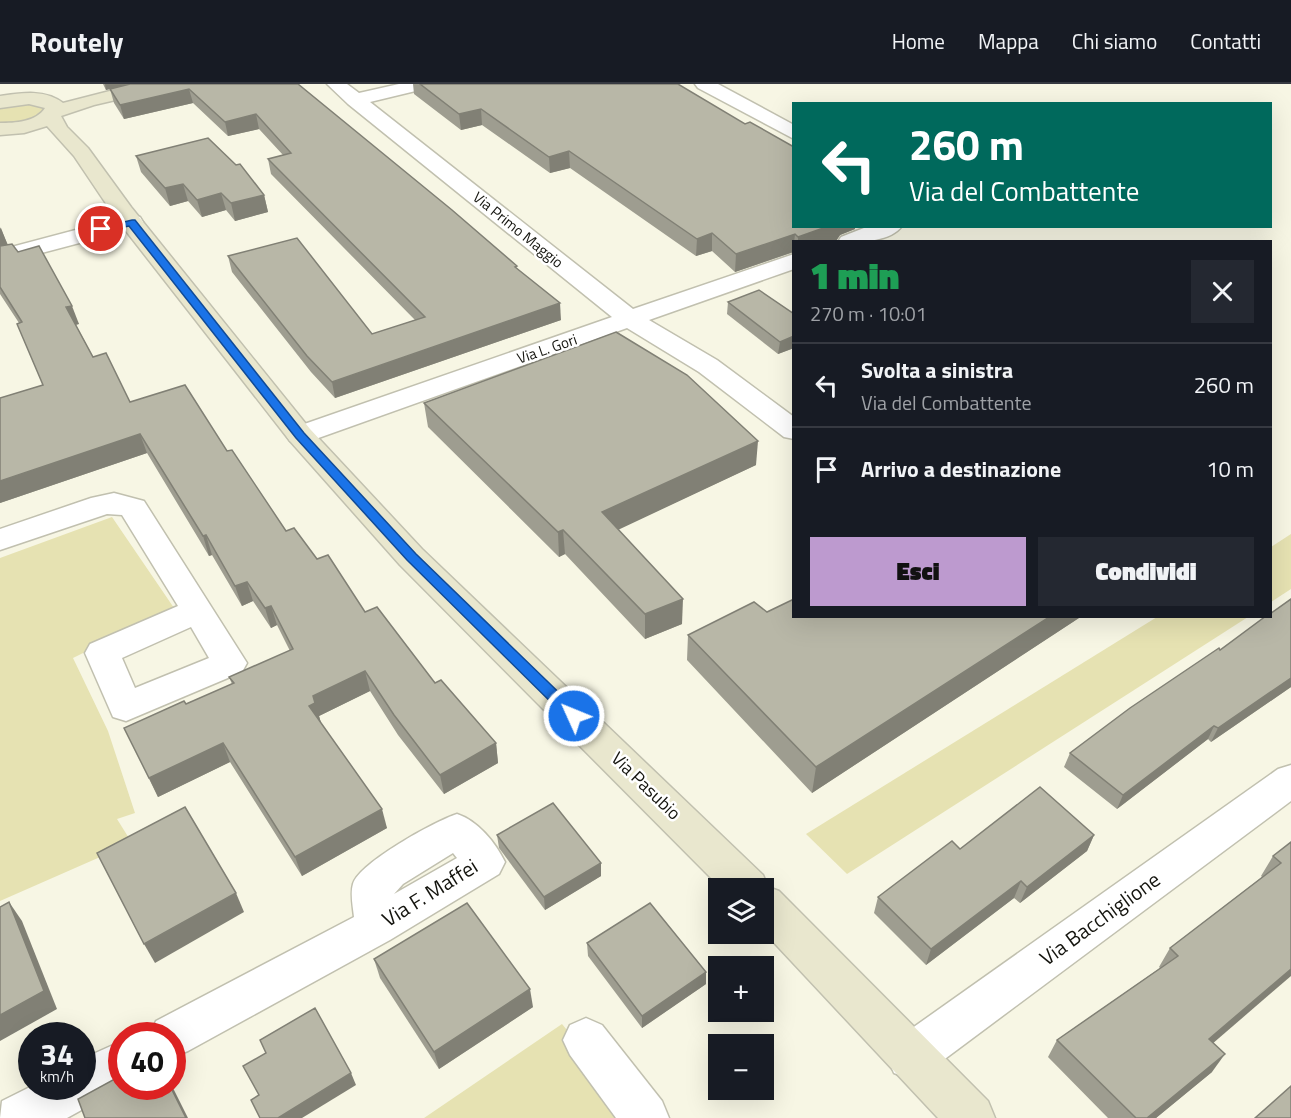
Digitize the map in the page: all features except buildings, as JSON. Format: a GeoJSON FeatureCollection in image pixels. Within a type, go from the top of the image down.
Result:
{"type":"FeatureCollection","features":[{"type":"Feature","properties":{"kind":"street"},"geometry":{"type":"LineString","coordinates":[[0,102],[7,93],[6,84]]}},
{"type":"Feature","properties":{"kind":"street","name":"Via Pasubio"},"geometry":{"type":"LineString","coordinates":[[22,84],[26,91],[49,107],[58,130],[81,152],[93,172],[300,435],[411,557],[738,878]]}},
{"type":"Feature","properties":{"kind":"street"},"geometry":{"type":"LineString","coordinates":[[0,102],[20,99],[49,107],[160,84]]}},
{"type":"Feature","properties":{"kind":"street","name":"Via Primo Maggio"},"geometry":{"type":"LineString","coordinates":[[336,84],[366,93],[528,212],[500,215]]}},
{"type":"Feature","properties":{"kind":"street"},"geometry":{"type":"LineString","coordinates":[[366,93],[422,84]]}},
{"type":"Feature","properties":{"kind":"street"},"geometry":{"type":"LineString","coordinates":[[704,84],[792,132]]}},
{"type":"Feature","properties":{"kind":"street","name":"Via Primo Maggio"},"geometry":{"type":"LineString","coordinates":[[366,93],[500,215],[641,309],[708,366],[792,429]]}},
{"type":"Feature","properties":{"kind":"street"},"geometry":{"type":"LineString","coordinates":[[4,129],[32,124],[49,107]]}},
{"type":"Feature","properties":{"kind":"street","name":"Via Pasubio"},"geometry":{"type":"LineString","coordinates":[[4,129],[44,141],[93,172]]}},
{"type":"Feature","properties":{"kind":"street"},"geometry":{"type":"LineString","coordinates":[[0,257],[132,222]]}},
{"type":"Feature","properties":{"kind":"street"},"geometry":{"type":"LineString","coordinates":[[854,240],[886,228]]}},
{"type":"Feature","properties":{"kind":"street","name":"Via L. Gori"},"geometry":{"type":"LineString","coordinates":[[300,435],[641,309],[792,262]]}},
{"type":"Feature","properties":{"kind":"street"},"geometry":{"type":"LineString","coordinates":[[0,540],[102,505],[125,504],[133,508],[197,611]]}},
{"type":"Feature","properties":{"kind":"street","name":"Via Bacchiglione"},"geometry":{"type":"LineString","coordinates":[[910,1057],[1291,780]]}},
{"type":"Feature","properties":{"kind":"street"},"geometry":{"type":"LineString","coordinates":[[774,914],[970,1118]]}},
{"type":"Feature","properties":{"kind":"street","name":"Via F. Maffei"},"geometry":{"type":"LineString","coordinates":[[186,1028],[375,927]]}},
{"type":"Feature","properties":{"kind":"street"},"geometry":{"type":"LineString","coordinates":[[586,1040],[645,1118]]}},
{"type":"Feature","properties":{"kind":"street"},"geometry":{"type":"LineString","coordinates":[[19,1118],[53,1100]]}},
{"type":"Feature","properties":{"kind":"shaded area"},"geometry":{"type":"Polygon","coordinates":[[[40,103],[46,109],[37,117],[26,121],[0,124],[0,107],[40,103]]]}},
{"type":"Feature","properties":{"kind":"shaded area"},"geometry":{"type":"Polygon","coordinates":[[[112,517],[174,608],[73,658],[108,731],[135,813],[117,819],[132,843],[0,901],[0,558],[112,517]]]}},
{"type":"Feature","properties":{"kind":"shaded area"},"geometry":{"type":"Polygon","coordinates":[[[1291,534],[1291,589],[1272,601],[1272,546],[1291,534]]]}},
{"type":"Feature","properties":{"kind":"shaded area"},"geometry":{"type":"Polygon","coordinates":[[[1155,618],[1246,618],[847,874],[806,834],[1155,618]]]}},
{"type":"Feature","properties":{"kind":"shaded area"},"geometry":{"type":"Polygon","coordinates":[[[562,1024],[640,1118],[424,1118],[562,1024]]]}},
{"type":"Feature","properties":{"kind":"route"},"geometry":{"type":"LineString","coordinates":[[101,229],[132,222],[300,435],[411,557],[574,716]]}}]}
